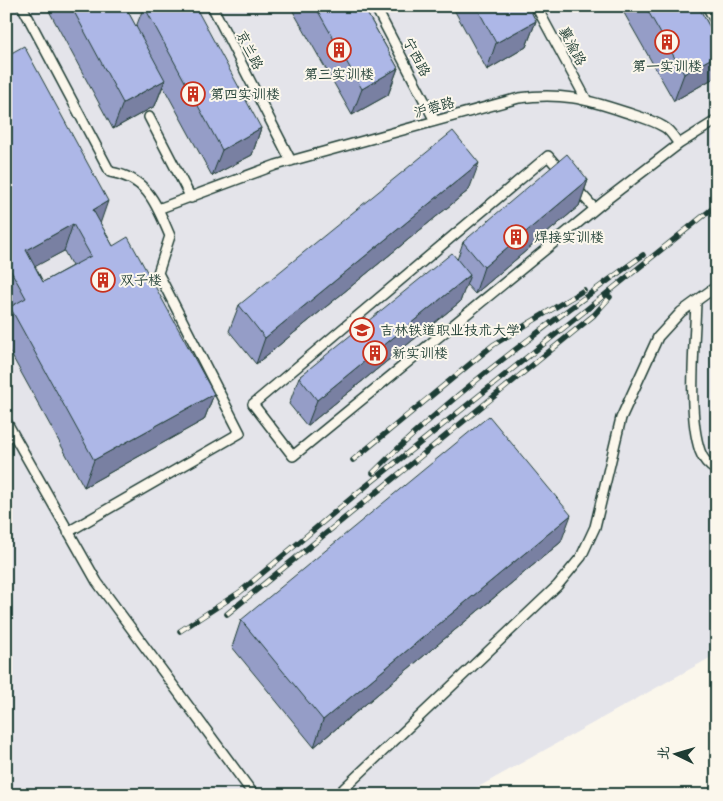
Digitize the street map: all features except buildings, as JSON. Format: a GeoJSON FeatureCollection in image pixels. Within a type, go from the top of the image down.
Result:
{"type":"FeatureCollection","features":[{"type":"Feature","properties":{"kind":"lane"},"geometry":{"type":"LineString","coordinates":[[22,6],[110,172],[128,175],[144,187],[158,209],[170,236],[158,273],[240,433],[68,532]]}},
{"type":"Feature","properties":{"kind":"lane","name":"京兰路"},"geometry":{"type":"LineString","coordinates":[[212,6],[292,161]]}},
{"type":"Feature","properties":{"kind":"lane","name":"宁西路"},"geometry":{"type":"LineString","coordinates":[[374,6],[435,121]]}},
{"type":"Feature","properties":{"kind":"lane","name":"襄渝路"},"geometry":{"type":"LineString","coordinates":[[536,6],[586,99]]}},
{"type":"Feature","properties":{"kind":"lane"},"geometry":{"type":"LineString","coordinates":[[707,6],[717,24]]}},
{"type":"Feature","properties":{"kind":"lane","name":"沪蓉路"},"geometry":{"type":"LineString","coordinates":[[158,209],[292,161],[519,98],[542,94],[586,99],[666,127],[679,144]]}},
{"type":"Feature","properties":{"kind":"lane"},"geometry":{"type":"LineString","coordinates":[[149,117],[191,198]]}},
{"type":"Feature","properties":{"kind":"lane"},"geometry":{"type":"LineString","coordinates":[[595,209],[548,156],[253,404],[293,456],[595,209],[606,200],[679,144],[717,120]]}},
{"type":"Feature","properties":{"kind":"lane"},"geometry":{"type":"LineString","coordinates":[[337,795],[557,586],[581,557],[595,527],[621,418],[658,337],[681,312],[717,286]]}},
{"type":"Feature","properties":{"kind":"lane"},"geometry":{"type":"LineString","coordinates":[[696,301],[693,380],[695,428],[700,452],[706,462],[717,471]]}},
{"type":"Feature","properties":{"kind":"lane"},"geometry":{"type":"LineString","coordinates":[[6,421],[97,582],[254,795]]}},
{"type":"Feature","properties":{"kind":"shaded area","name":"吉林铁道职业技术大学"},"geometry":{"type":"Polygon","coordinates":[[[6,6],[717,6],[717,654],[464,795],[6,795],[6,6]]]}},
{"type":"Feature","properties":{"kind":"railway"},"geometry":{"type":"LineString","coordinates":[[180,631],[240,592],[355,495],[717,205]]}},
{"type":"Feature","properties":{"kind":"railway"},"geometry":{"type":"LineString","coordinates":[[373,473],[436,414],[470,386],[538,332],[643,255]]}},
{"type":"Feature","properties":{"kind":"railway"},"geometry":{"type":"LineString","coordinates":[[353,460],[493,345],[584,290]]}},
{"type":"Feature","properties":{"kind":"railway"},"geometry":{"type":"LineString","coordinates":[[227,614],[594,315],[610,297]]}},
{"type":"Feature","properties":{"kind":"place","name":"第一实训楼"},"geometry":{"type":"Point","coordinates":[667,42]}},
{"type":"Feature","properties":{"kind":"place","name":"第三实训楼"},"geometry":{"type":"Point","coordinates":[339,50]}},
{"type":"Feature","properties":{"kind":"place","name":"第四实训楼"},"geometry":{"type":"Point","coordinates":[193,94]}},
{"type":"Feature","properties":{"kind":"place","name":"焊接实训楼"},"geometry":{"type":"Point","coordinates":[516,237]}},
{"type":"Feature","properties":{"kind":"place","name":"双子楼"},"geometry":{"type":"Point","coordinates":[103,280]}},
{"type":"Feature","properties":{"kind":"place","name":"吉林铁道职业技术大学"},"geometry":{"type":"Point","coordinates":[362,330]}},
{"type":"Feature","properties":{"kind":"place","name":"新实训楼"},"geometry":{"type":"Point","coordinates":[375,353]}}]}
